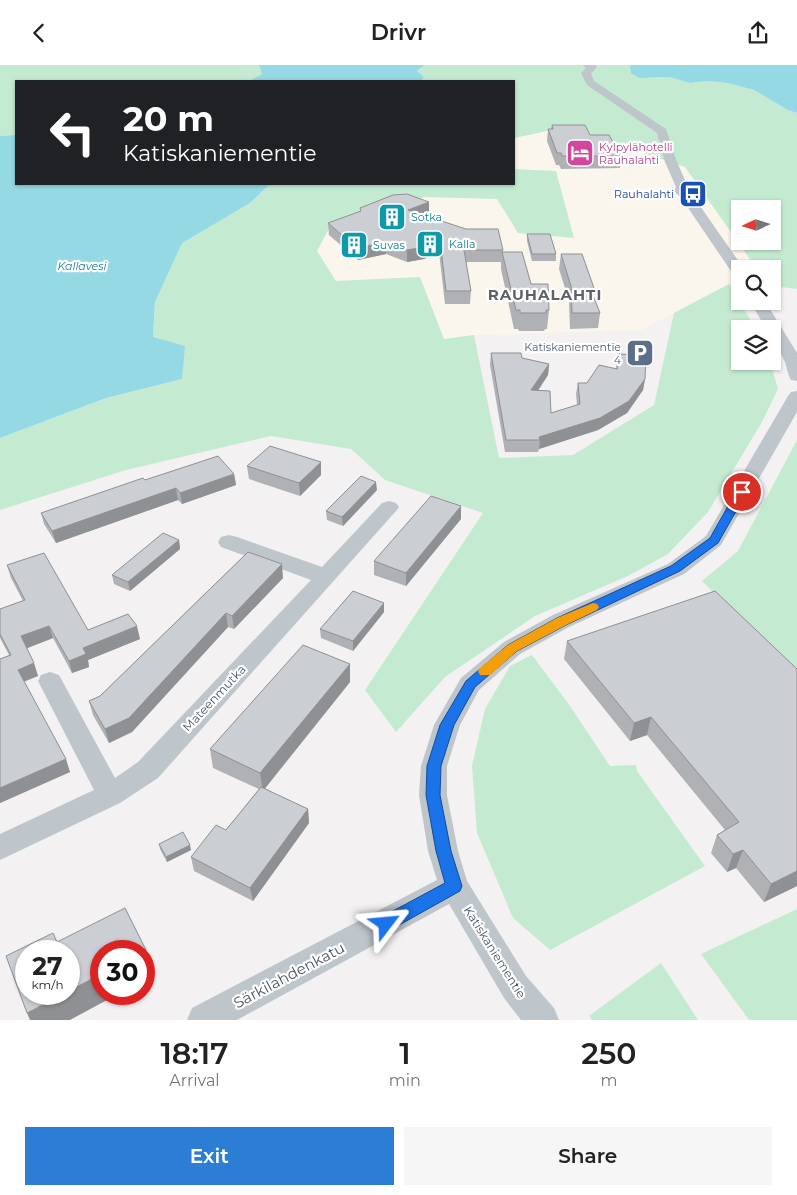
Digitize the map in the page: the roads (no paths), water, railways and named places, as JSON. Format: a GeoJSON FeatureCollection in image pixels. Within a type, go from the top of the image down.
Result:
{"type":"FeatureCollection","features":[{"type":"Feature","properties":{"kind":"street"},"geometry":{"type":"LineString","coordinates":[[592,66],[586,73],[590,83],[662,131],[682,187],[680,191],[687,196],[731,261]]}},
{"type":"Feature","properties":{"kind":"street"},"geometry":{"type":"LineString","coordinates":[[762,310],[793,360],[797,376]]}},
{"type":"Feature","properties":{"kind":"street","name":"Katiskaniementie"},"geometry":{"type":"LineString","coordinates":[[542,1020],[515,987],[454,886],[443,851],[433,795],[434,766],[447,725],[470,684],[512,648],[561,621],[676,569],[714,540],[797,396]]}},
{"type":"Feature","properties":{"kind":"street","name":"Mateenmutka"},"geometry":{"type":"LineString","coordinates":[[0,848],[110,795],[148,770],[389,507]]}},
{"type":"Feature","properties":{"kind":"street"},"geometry":{"type":"LineString","coordinates":[[229,542],[316,573],[324,579]]}},
{"type":"Feature","properties":{"kind":"street"},"geometry":{"type":"LineString","coordinates":[[50,681],[110,795]]}},
{"type":"Feature","properties":{"kind":"street","name":"Särkilahdenkatu"},"geometry":{"type":"LineString","coordinates":[[204,1020],[454,886]]}},
{"type":"Feature","properties":{"kind":"water"},"geometry":{"type":"Polygon","coordinates":[[[259,65],[425,65],[417,71],[424,77],[422,80],[251,80],[262,74],[259,65]]]}},
{"type":"Feature","properties":{"kind":"water"},"geometry":{"type":"Polygon","coordinates":[[[797,65],[797,113],[788,110],[754,90],[727,83],[708,81],[690,83],[669,77],[639,78],[631,73],[630,66],[797,65]]]}},
{"type":"Feature","properties":{"kind":"water","name":"Kallavesi"},"geometry":{"type":"Polygon","coordinates":[[[15,135],[15,185],[269,185],[250,203],[182,243],[155,302],[153,337],[185,346],[182,379],[106,398],[0,438],[0,136],[15,135]]]}},
{"type":"Feature","properties":{"kind":"place","name":"Kylpylähotelli Rauhalahti"},"geometry":{"type":"Point","coordinates":[580,153]}},
{"type":"Feature","properties":{"kind":"place","name":"Rauhalahti"},"geometry":{"type":"Point","coordinates":[693,194]}},
{"type":"Feature","properties":{"kind":"place","name":"Sotka"},"geometry":{"type":"Point","coordinates":[392,217]}},
{"type":"Feature","properties":{"kind":"place","name":"Kalla"},"geometry":{"type":"Point","coordinates":[430,244]}},
{"type":"Feature","properties":{"kind":"place","name":"Suvas"},"geometry":{"type":"Point","coordinates":[354,245]}},
{"type":"Feature","properties":{"kind":"place","name":"Katiskaniementie 4"},"geometry":{"type":"Point","coordinates":[640,353]}},
{"type":"Feature","properties":{"kind":"district","name":"RAUHALAHTI"},"geometry":{"type":"Point","coordinates":[545,294]}}]}
